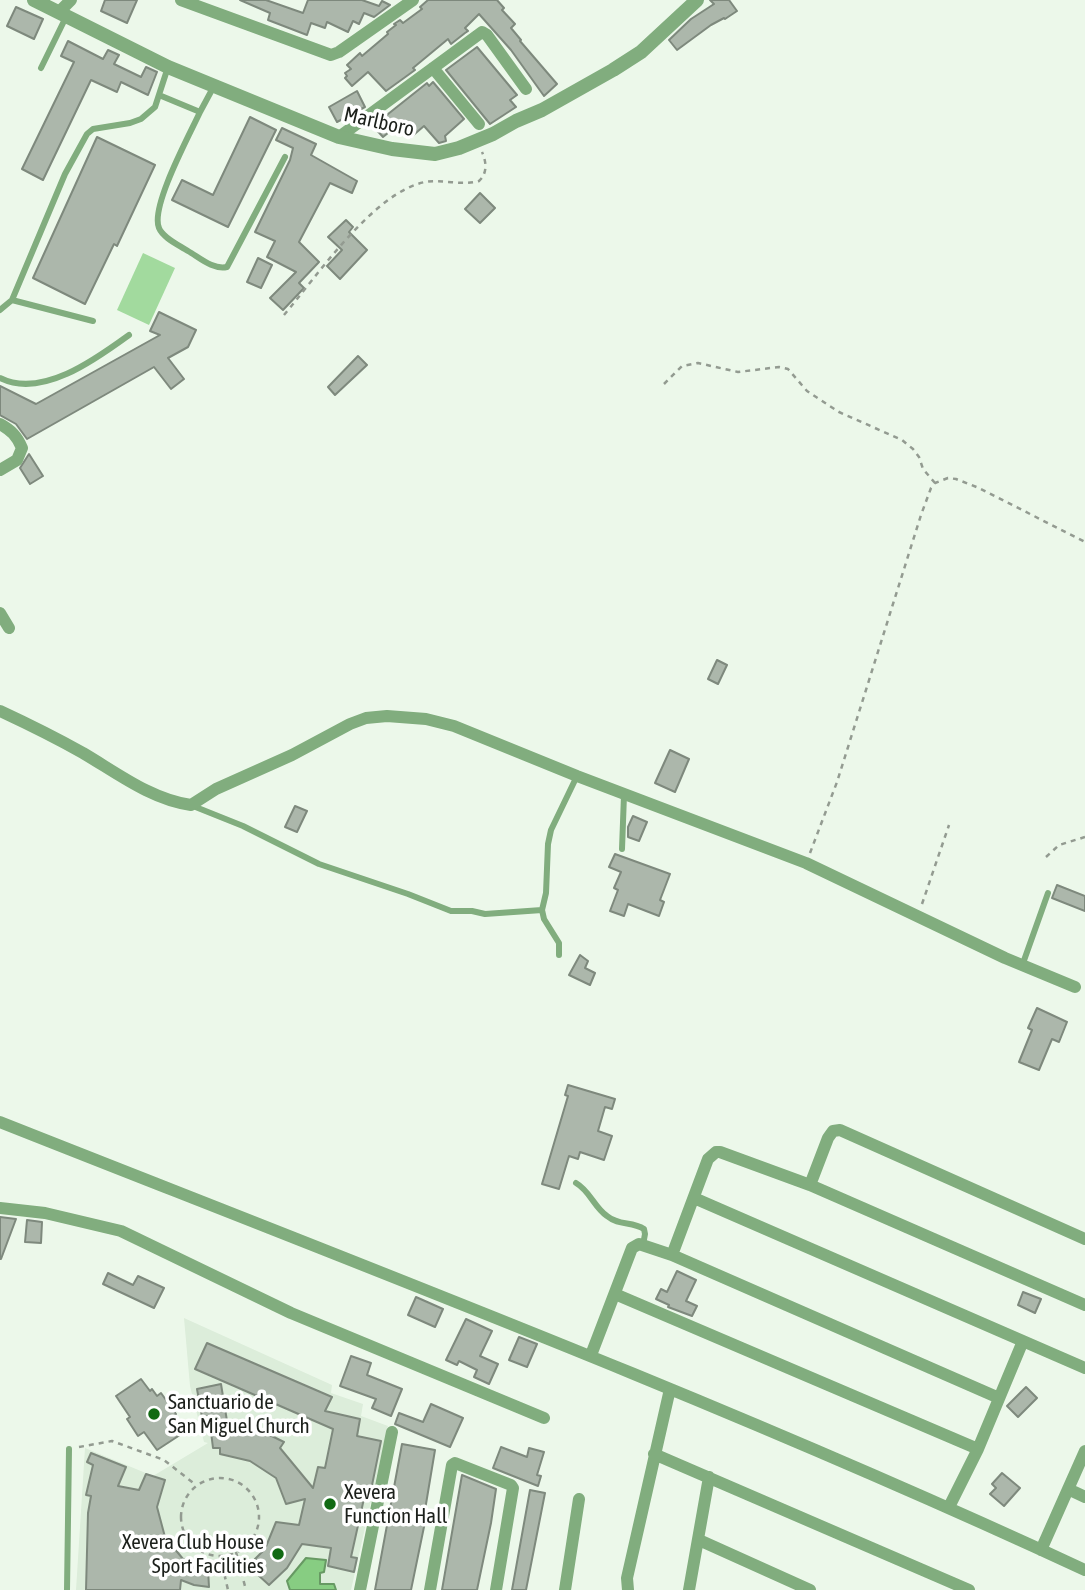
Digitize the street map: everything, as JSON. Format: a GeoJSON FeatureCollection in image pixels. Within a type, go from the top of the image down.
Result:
{"type":"FeatureCollection","features":[{"type":"Feature","properties":{"kind":"street","name":"Marlboro"},"geometry":{"type":"LineString","coordinates":[[34,0],[168,68],[339,137],[392,149],[435,154],[477,141],[542,110],[623,64],[649,45],[697,0]]}},
{"type":"Feature","properties":{"kind":"street"},"geometry":{"type":"LineString","coordinates":[[63,14],[71,0]]}},
{"type":"Feature","properties":{"kind":"street"},"geometry":{"type":"LineString","coordinates":[[181,0],[331,55],[409,3]]}},
{"type":"Feature","properties":{"kind":"street"},"geometry":{"type":"LineString","coordinates":[[390,0],[409,3]]}},
{"type":"Feature","properties":{"kind":"street"},"geometry":{"type":"LineString","coordinates":[[339,137],[482,32],[487,34],[526,89]]}},
{"type":"Feature","properties":{"kind":"street"},"geometry":{"type":"LineString","coordinates":[[433,68],[479,124]]}},
{"type":"Feature","properties":{"kind":"street"},"geometry":{"type":"LineString","coordinates":[[0,424],[18,438],[22,448],[17,460],[0,470]]}},
{"type":"Feature","properties":{"kind":"street"},"geometry":{"type":"LineString","coordinates":[[0,613],[9,628]]}},
{"type":"Feature","properties":{"kind":"street"},"geometry":{"type":"LineString","coordinates":[[0,711],[34,727],[136,785],[179,803],[191,805],[216,789],[366,718],[408,716],[454,726],[806,863],[1022,966],[1075,987]]}},
{"type":"Feature","properties":{"kind":"street"},"geometry":{"type":"LineString","coordinates":[[0,1122],[591,1354],[949,1507],[1085,1570]]}},
{"type":"Feature","properties":{"kind":"street"},"geometry":{"type":"LineString","coordinates":[[810,1185],[828,1138],[833,1131],[840,1130],[1085,1239]]}},
{"type":"Feature","properties":{"kind":"street"},"geometry":{"type":"LineString","coordinates":[[672,1255],[708,1160],[716,1152],[810,1185],[1085,1306]]}},
{"type":"Feature","properties":{"kind":"street"},"geometry":{"type":"LineString","coordinates":[[694,1198],[1085,1368]]}},
{"type":"Feature","properties":{"kind":"street"},"geometry":{"type":"LineString","coordinates":[[0,1208],[45,1213],[121,1231],[291,1313],[544,1418]]}},
{"type":"Feature","properties":{"kind":"street"},"geometry":{"type":"LineString","coordinates":[[591,1354],[632,1248],[643,1245],[672,1255],[999,1398]]}},
{"type":"Feature","properties":{"kind":"street"},"geometry":{"type":"LineString","coordinates":[[615,1294],[978,1449]]}},
{"type":"Feature","properties":{"kind":"street"},"geometry":{"type":"LineString","coordinates":[[949,1507],[978,1449],[1023,1341]]}},
{"type":"Feature","properties":{"kind":"street"},"geometry":{"type":"LineString","coordinates":[[628,1590],[627,1578],[670,1389]]}},
{"type":"Feature","properties":{"kind":"street"},"geometry":{"type":"LineString","coordinates":[[360,1590],[392,1432]]}},
{"type":"Feature","properties":{"kind":"street"},"geometry":{"type":"LineString","coordinates":[[1041,1550],[1085,1451]]}},
{"type":"Feature","properties":{"kind":"street"},"geometry":{"type":"LineString","coordinates":[[654,1454],[970,1590]]}},
{"type":"Feature","properties":{"kind":"street"},"geometry":{"type":"LineString","coordinates":[[430,1590],[452,1465],[459,1464],[513,1488],[496,1590]]}},
{"type":"Feature","properties":{"kind":"street"},"geometry":{"type":"LineString","coordinates":[[689,1590],[709,1477]]}},
{"type":"Feature","properties":{"kind":"street"},"geometry":{"type":"LineString","coordinates":[[1068,1489],[1085,1497]]}},
{"type":"Feature","properties":{"kind":"street"},"geometry":{"type":"LineString","coordinates":[[565,1590],[579,1499]]}},
{"type":"Feature","properties":{"kind":"street"},"geometry":{"type":"LineString","coordinates":[[699,1540],[810,1590]]}},
{"type":"Feature","properties":{"kind":"lane"},"geometry":{"type":"LineString","coordinates":[[41,68],[63,14]]}},
{"type":"Feature","properties":{"kind":"lane"},"geometry":{"type":"LineString","coordinates":[[0,310],[12,300],[65,174],[87,134],[93,129],[141,119],[155,107],[168,68]]}},
{"type":"Feature","properties":{"kind":"lane"},"geometry":{"type":"LineString","coordinates":[[214,86],[175,164],[157,210],[158,227],[165,236],[213,266],[227,267],[285,158]]}},
{"type":"Feature","properties":{"kind":"lane"},"geometry":{"type":"LineString","coordinates":[[159,95],[200,112]]}},
{"type":"Feature","properties":{"kind":"lane"},"geometry":{"type":"LineString","coordinates":[[12,300],[93,321]]}},
{"type":"Feature","properties":{"kind":"lane"},"geometry":{"type":"LineString","coordinates":[[0,377],[22,384],[45,381],[102,354],[129,335]]}},
{"type":"Feature","properties":{"kind":"lane"},"geometry":{"type":"LineString","coordinates":[[559,955],[559,943],[544,919],[542,910],[547,893],[547,853],[551,831],[577,776]]}},
{"type":"Feature","properties":{"kind":"lane"},"geometry":{"type":"LineString","coordinates":[[622,849],[624,794]]}},
{"type":"Feature","properties":{"kind":"lane"},"geometry":{"type":"LineString","coordinates":[[191,805],[243,826],[319,864],[451,911],[485,914],[542,910]]}},
{"type":"Feature","properties":{"kind":"lane"},"geometry":{"type":"LineString","coordinates":[[1022,966],[1048,892]]}},
{"type":"Feature","properties":{"kind":"lane"},"geometry":{"type":"LineString","coordinates":[[576,1183],[592,1197],[606,1216],[617,1223],[644,1228],[643,1245]]}},
{"type":"Feature","properties":{"kind":"lane"},"geometry":{"type":"LineString","coordinates":[[67,1590],[69,1449]]}},
{"type":"Feature","properties":{"kind":"path"},"geometry":{"type":"LineString","coordinates":[[284,315],[361,223],[388,201],[425,182],[479,181],[484,177],[486,164]]}},
{"type":"Feature","properties":{"kind":"path"},"geometry":{"type":"LineString","coordinates":[[664,384],[682,366],[698,363],[738,372],[779,367],[788,369],[807,391],[839,412],[902,440],[913,449],[923,469],[935,483]]}},
{"type":"Feature","properties":{"kind":"path"},"geometry":{"type":"LineString","coordinates":[[806,863],[837,782],[921,515],[935,483],[948,478],[979,488],[1085,542]]}},
{"type":"Feature","properties":{"kind":"path"},"geometry":{"type":"LineString","coordinates":[[917,917],[949,825]]}},
{"type":"Feature","properties":{"kind":"path"},"geometry":{"type":"LineString","coordinates":[[1046,857],[1059,845],[1085,837]]}},
{"type":"Feature","properties":{"kind":"path"},"geometry":{"type":"LineString","coordinates":[[69,1449],[112,1441],[164,1460],[197,1486]]}},
{"type":"Feature","properties":{"kind":"path"},"geometry":{"type":"LineString","coordinates":[[212,1479],[230,1479],[246,1487],[256,1501],[260,1518],[256,1535],[244,1548],[236,1552],[211,1555],[195,1547],[185,1533],[181,1516],[186,1499],[197,1486],[212,1479]]}},
{"type":"Feature","properties":{"kind":"path"},"geometry":{"type":"LineString","coordinates":[[236,1552],[246,1590]]}},
{"type":"Feature","properties":{"kind":"path"},"geometry":{"type":"LineString","coordinates":[[220,1555],[228,1590]]}},
{"type":"Feature","properties":{"kind":"shaded area"},"geometry":{"type":"Polygon","coordinates":[[[143,253],[175,268],[149,325],[117,310],[143,253]]]}},
{"type":"Feature","properties":{"kind":"shaded area"},"geometry":{"type":"Polygon","coordinates":[[[184,1318],[332,1385],[331,1393],[363,1404],[361,1416],[388,1426],[351,1590],[76,1590],[85,1448],[153,1476],[208,1443],[204,1442],[190,1386],[184,1318]]]}},
{"type":"Feature","properties":{"kind":"shaded area"},"geometry":{"type":"Polygon","coordinates":[[[306,1558],[326,1560],[324,1572],[320,1573],[320,1584],[334,1584],[336,1590],[290,1590],[287,1581],[306,1558]]]}},
{"type":"Feature","properties":{"kind":"building"},"geometry":{"type":"Polygon","coordinates":[[[105,0],[137,0],[127,23],[101,11],[105,0]]]}},
{"type":"Feature","properties":{"kind":"building"},"geometry":{"type":"Polygon","coordinates":[[[240,0],[266,0],[303,13],[308,0],[362,0],[379,6],[382,1],[390,5],[374,17],[364,13],[359,24],[353,21],[348,32],[327,22],[325,28],[311,23],[307,35],[268,20],[270,13],[240,0]]]}},
{"type":"Feature","properties":{"kind":"building"},"geometry":{"type":"Polygon","coordinates":[[[428,0],[497,0],[515,24],[511,28],[520,41],[557,84],[544,96],[511,50],[479,14],[465,28],[468,31],[451,44],[448,39],[413,68],[415,70],[386,91],[368,72],[352,86],[345,78],[345,73],[351,69],[347,65],[388,34],[396,25],[394,24],[400,20],[403,23],[422,9],[420,7],[428,0]]]}},
{"type":"Feature","properties":{"kind":"building"},"geometry":{"type":"Polygon","coordinates":[[[710,0],[729,0],[737,11],[711,25],[677,50],[669,40],[691,19],[714,4],[710,0]]]}},
{"type":"Feature","properties":{"kind":"building"},"geometry":{"type":"Polygon","coordinates":[[[16,7],[43,19],[34,39],[7,26],[16,7]]]}},
{"type":"Feature","properties":{"kind":"building"},"geometry":{"type":"Polygon","coordinates":[[[68,41],[103,59],[108,50],[119,55],[114,64],[141,77],[146,67],[157,72],[148,95],[121,82],[117,92],[91,80],[43,180],[22,169],[74,62],[61,56],[68,41]]]}},
{"type":"Feature","properties":{"kind":"building"},"geometry":{"type":"Polygon","coordinates":[[[477,47],[517,95],[510,100],[516,107],[490,124],[446,70],[477,47]]]}},
{"type":"Feature","properties":{"kind":"building"},"geometry":{"type":"Polygon","coordinates":[[[433,82],[464,119],[445,136],[446,141],[439,143],[424,126],[410,138],[398,125],[383,137],[373,126],[427,83],[429,86],[433,82]]]}},
{"type":"Feature","properties":{"kind":"building"},"geometry":{"type":"Polygon","coordinates":[[[357,91],[365,107],[337,122],[329,107],[357,91]]]}},
{"type":"Feature","properties":{"kind":"building"},"geometry":{"type":"Polygon","coordinates":[[[250,117],[276,130],[228,227],[172,200],[182,180],[213,195],[250,117]]]}},
{"type":"Feature","properties":{"kind":"building"},"geometry":{"type":"Polygon","coordinates":[[[282,128],[316,144],[311,155],[357,181],[352,193],[330,183],[299,242],[319,262],[299,283],[304,288],[283,310],[270,298],[296,272],[267,257],[275,241],[255,232],[290,160],[293,148],[276,140],[282,128]]]}},
{"type":"Feature","properties":{"kind":"building"},"geometry":{"type":"Polygon","coordinates":[[[97,137],[155,165],[117,246],[114,244],[85,304],[33,278],[97,137]]]}},
{"type":"Feature","properties":{"kind":"building"},"geometry":{"type":"Polygon","coordinates":[[[480,193],[495,208],[480,223],[465,209],[480,193]]]}},
{"type":"Feature","properties":{"kind":"building"},"geometry":{"type":"Polygon","coordinates":[[[346,220],[353,227],[349,232],[367,250],[340,279],[327,266],[342,250],[328,237],[346,220]]]}},
{"type":"Feature","properties":{"kind":"building"},"geometry":{"type":"Polygon","coordinates":[[[258,258],[272,265],[261,288],[247,282],[258,258]]]}},
{"type":"Feature","properties":{"kind":"building"},"geometry":{"type":"Polygon","coordinates":[[[159,312],[196,330],[188,347],[168,358],[184,379],[171,389],[154,367],[27,439],[16,424],[0,415],[0,386],[36,404],[160,335],[150,331],[159,312]]]}},
{"type":"Feature","properties":{"kind":"building"},"geometry":{"type":"Polygon","coordinates":[[[358,356],[367,365],[335,395],[328,387],[358,356]]]}},
{"type":"Feature","properties":{"kind":"building"},"geometry":{"type":"Polygon","coordinates":[[[29,454],[43,476],[30,484],[20,468],[29,454]]]}},
{"type":"Feature","properties":{"kind":"building"},"geometry":{"type":"Polygon","coordinates":[[[717,660],[727,665],[718,684],[708,679],[717,660]]]}},
{"type":"Feature","properties":{"kind":"building"},"geometry":{"type":"Polygon","coordinates":[[[670,750],[689,759],[675,792],[655,783],[670,750]]]}},
{"type":"Feature","properties":{"kind":"building"},"geometry":{"type":"Polygon","coordinates":[[[295,806],[307,811],[297,832],[285,827],[295,806]]]}},
{"type":"Feature","properties":{"kind":"building"},"geometry":{"type":"Polygon","coordinates":[[[633,816],[647,822],[639,841],[628,837],[628,827],[633,816]]]}},
{"type":"Feature","properties":{"kind":"building"},"geometry":{"type":"Polygon","coordinates":[[[615,854],[670,874],[660,900],[664,902],[659,916],[628,904],[624,916],[610,911],[618,890],[614,888],[621,872],[609,867],[615,854]]]}},
{"type":"Feature","properties":{"kind":"building"},"geometry":{"type":"Polygon","coordinates":[[[1057,885],[1085,896],[1085,911],[1052,898],[1057,885]]]}},
{"type":"Feature","properties":{"kind":"building"},"geometry":{"type":"Polygon","coordinates":[[[580,955],[588,961],[585,968],[595,973],[590,985],[569,975],[580,955]]]}},
{"type":"Feature","properties":{"kind":"building"},"geometry":{"type":"Polygon","coordinates":[[[1037,1008],[1067,1022],[1059,1042],[1052,1039],[1039,1070],[1019,1062],[1032,1030],[1028,1028],[1037,1008]]]}},
{"type":"Feature","properties":{"kind":"building"},"geometry":{"type":"Polygon","coordinates":[[[568,1085],[615,1099],[612,1109],[605,1107],[598,1131],[612,1136],[604,1160],[580,1152],[578,1159],[569,1156],[559,1189],[542,1184],[568,1096],[565,1095],[568,1085]]]}},
{"type":"Feature","properties":{"kind":"building"},"geometry":{"type":"Polygon","coordinates":[[[0,1217],[16,1219],[1,1259],[0,1259],[0,1217]]]}},
{"type":"Feature","properties":{"kind":"building"},"geometry":{"type":"Polygon","coordinates":[[[27,1220],[42,1222],[41,1243],[25,1242],[27,1220]]]}},
{"type":"Feature","properties":{"kind":"building"},"geometry":{"type":"Polygon","coordinates":[[[677,1271],[696,1280],[686,1301],[697,1306],[692,1316],[668,1307],[669,1305],[656,1299],[661,1289],[667,1292],[677,1271]]]}},
{"type":"Feature","properties":{"kind":"building"},"geometry":{"type":"Polygon","coordinates":[[[108,1273],[133,1285],[138,1276],[164,1288],[154,1308],[103,1284],[108,1273]]]}},
{"type":"Feature","properties":{"kind":"building"},"geometry":{"type":"Polygon","coordinates":[[[1023,1292],[1041,1299],[1035,1313],[1018,1305],[1023,1292]]]}},
{"type":"Feature","properties":{"kind":"building"},"geometry":{"type":"Polygon","coordinates":[[[416,1297],[443,1309],[435,1327],[408,1315],[416,1297]]]}},
{"type":"Feature","properties":{"kind":"building"},"geometry":{"type":"Polygon","coordinates":[[[466,1319],[492,1331],[480,1356],[498,1364],[489,1384],[474,1377],[477,1370],[459,1361],[457,1365],[446,1360],[466,1319]]]}},
{"type":"Feature","properties":{"kind":"building"},"geometry":{"type":"Polygon","coordinates":[[[519,1337],[537,1344],[527,1367],[509,1360],[519,1337]]]}},
{"type":"Feature","properties":{"kind":"building"},"geometry":{"type":"Polygon","coordinates":[[[207,1343],[332,1397],[325,1411],[360,1419],[357,1436],[381,1441],[369,1500],[364,1499],[351,1557],[357,1558],[354,1572],[328,1566],[331,1548],[302,1544],[287,1568],[269,1585],[257,1574],[264,1567],[255,1559],[265,1549],[276,1522],[299,1525],[305,1499],[286,1504],[276,1478],[250,1461],[220,1454],[220,1448],[213,1448],[209,1416],[202,1417],[197,1389],[221,1384],[227,1421],[241,1421],[284,1442],[280,1448],[313,1488],[318,1467],[325,1468],[333,1429],[195,1369],[207,1343]]]}},
{"type":"Feature","properties":{"kind":"building"},"geometry":{"type":"Polygon","coordinates":[[[351,1356],[371,1363],[367,1375],[402,1389],[391,1416],[372,1408],[376,1399],[340,1386],[351,1356]]]}},
{"type":"Feature","properties":{"kind":"building","name":"Sanctuario de San Miguel Church"},"geometry":{"type":"Polygon","coordinates":[[[141,1379],[157,1396],[161,1393],[176,1414],[171,1417],[183,1433],[157,1450],[144,1432],[138,1436],[127,1419],[130,1417],[116,1396],[141,1379]]]}},
{"type":"Feature","properties":{"kind":"building"},"geometry":{"type":"Polygon","coordinates":[[[1026,1387],[1037,1398],[1018,1417],[1007,1406],[1026,1387]]]}},
{"type":"Feature","properties":{"kind":"building"},"geometry":{"type":"Polygon","coordinates":[[[431,1404],[463,1418],[450,1447],[395,1424],[399,1413],[423,1422],[431,1404]]]}},
{"type":"Feature","properties":{"kind":"building"},"geometry":{"type":"Polygon","coordinates":[[[402,1444],[435,1450],[425,1522],[411,1590],[375,1590],[402,1444]]]}},
{"type":"Feature","properties":{"kind":"building"},"geometry":{"type":"Polygon","coordinates":[[[501,1447],[527,1457],[529,1448],[544,1452],[537,1475],[541,1476],[538,1486],[493,1468],[501,1447]]]}},
{"type":"Feature","properties":{"kind":"building"},"geometry":{"type":"Polygon","coordinates":[[[91,1453],[126,1467],[118,1486],[139,1490],[146,1474],[165,1480],[157,1507],[165,1537],[183,1559],[208,1569],[209,1587],[181,1580],[180,1590],[86,1590],[91,1496],[86,1495],[93,1465],[87,1462],[91,1453]]]}},
{"type":"Feature","properties":{"kind":"building"},"geometry":{"type":"Polygon","coordinates":[[[1002,1473],[1020,1488],[1004,1506],[990,1494],[996,1488],[992,1484],[1002,1473]]]}},
{"type":"Feature","properties":{"kind":"building"},"geometry":{"type":"Polygon","coordinates":[[[462,1475],[496,1489],[491,1523],[477,1590],[442,1590],[462,1475]]]}},
{"type":"Feature","properties":{"kind":"building"},"geometry":{"type":"Polygon","coordinates":[[[530,1490],[545,1493],[526,1590],[512,1590],[530,1490]]]}},
{"type":"Feature","properties":{"kind":"place","name":"Sanctuario de San Miguel Church"},"geometry":{"type":"Point","coordinates":[154,1414]}},
{"type":"Feature","properties":{"kind":"place","name":"Xevera Function Hall"},"geometry":{"type":"Point","coordinates":[330,1504]}},
{"type":"Feature","properties":{"kind":"place","name":"Xevera Club House Sport Facilities"},"geometry":{"type":"Point","coordinates":[278,1554]}}]}
